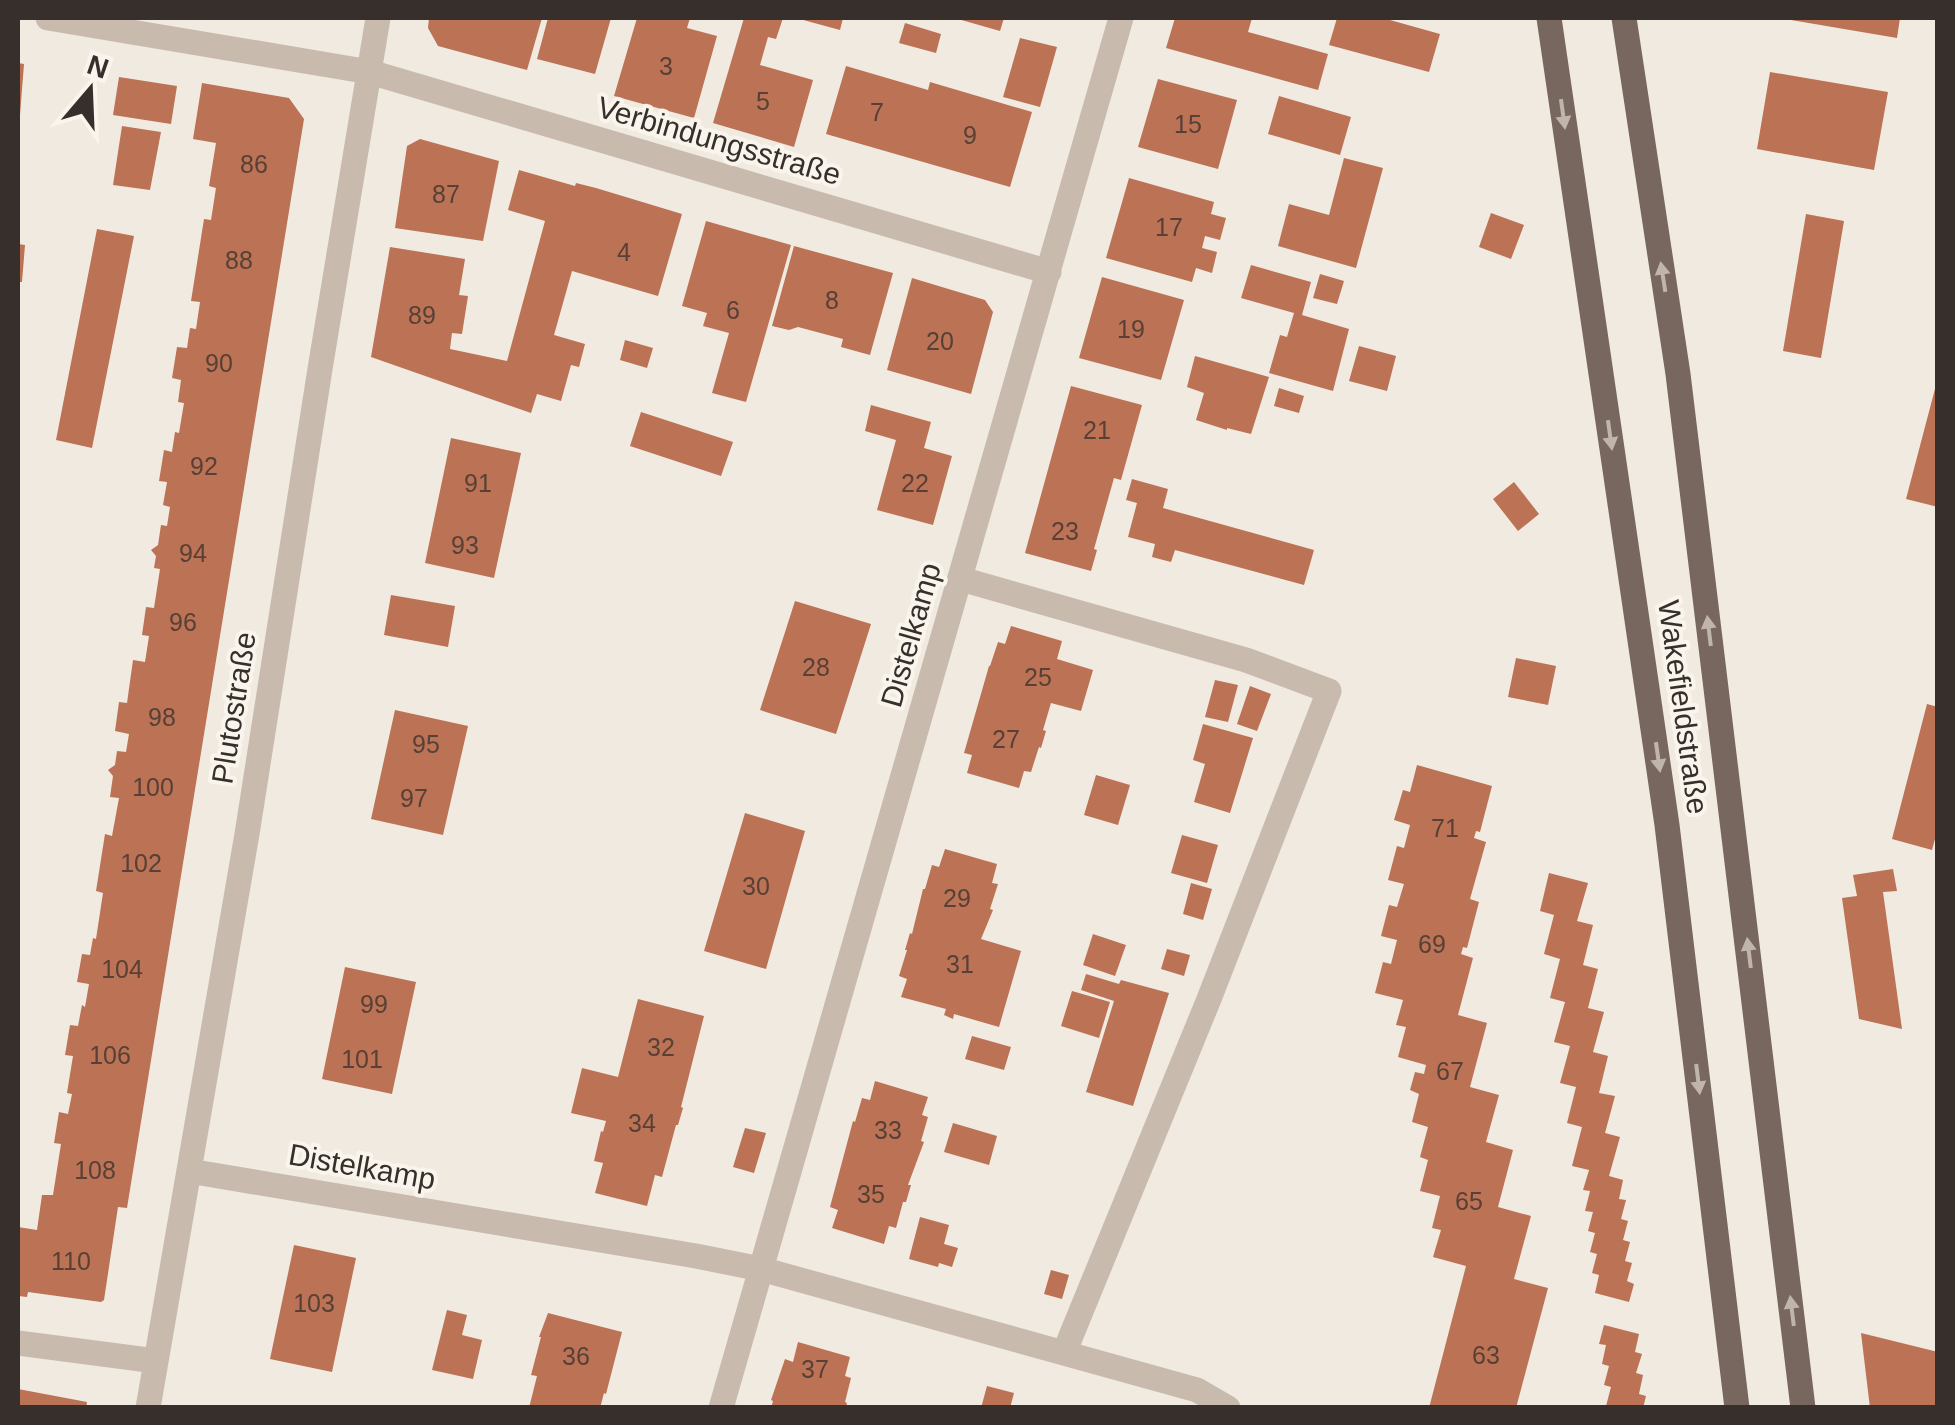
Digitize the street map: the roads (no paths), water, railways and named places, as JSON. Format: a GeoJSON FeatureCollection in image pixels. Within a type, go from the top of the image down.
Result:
{"type":"FeatureCollection","features":[{"type":"Feature","properties":{"kind":"main road","name":"Wakefieldstraße"},"geometry":{"type":"LineString","coordinates":[[1548,18],[1668,824],[1737,1408]]}},
{"type":"Feature","properties":{"kind":"main road","name":"Wakefieldstraße"},"geometry":{"type":"LineString","coordinates":[[1624,18],[1678,374],[1803,1408]]}},
{"type":"Feature","properties":{"kind":"main road"},"geometry":{"type":"LineString","coordinates":[[1628,44],[1640,18]]}},
{"type":"Feature","properties":{"kind":"street","name":"Verbindungsstraße"},"geometry":{"type":"LineString","coordinates":[[48,18],[370,72],[1049,272]]}},
{"type":"Feature","properties":{"kind":"street","name":"Plutostraße"},"geometry":{"type":"LineString","coordinates":[[148,1408],[247,834],[378,18]]}},
{"type":"Feature","properties":{"kind":"street","name":"Distelkamp"},"geometry":{"type":"LineString","coordinates":[[721,1408],[1122,18]]}},
{"type":"Feature","properties":{"kind":"street"},"geometry":{"type":"LineString","coordinates":[[961,579],[1246,660],[1329,691],[1064,1354]]}},
{"type":"Feature","properties":{"kind":"street","name":"Distelkamp"},"geometry":{"type":"LineString","coordinates":[[189,1170],[761,1269],[1197,1390],[1228,1408]]}},
{"type":"Feature","properties":{"kind":"street"},"geometry":{"type":"LineString","coordinates":[[18,1343],[156,1361]]}}]}
